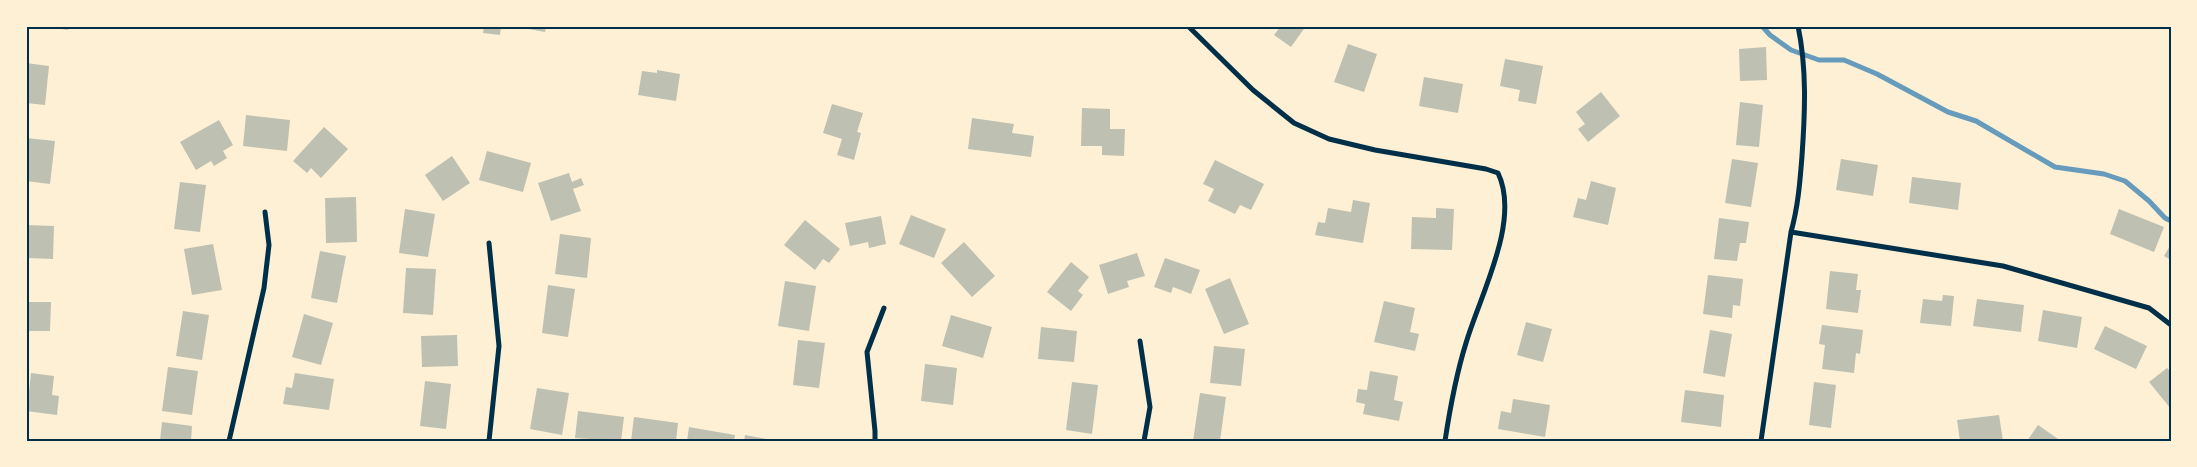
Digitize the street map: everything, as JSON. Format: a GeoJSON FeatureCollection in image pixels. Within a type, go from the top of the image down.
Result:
{"type":"FeatureCollection","features":[{"type":"Feature","properties":{"kind":"street"},"geometry":{"type":"LineString","coordinates":[[1188,26],[1253,90],[1294,122],[1329,139],[1375,150],[1486,169],[1498,173],[1501,180],[1505,213],[1498,249],[1466,342],[1453,392],[1445,441]]}},
{"type":"Feature","properties":{"kind":"street"},"geometry":{"type":"LineString","coordinates":[[1761,441],[1791,232],[1798,209],[1804,123],[1803,53],[1798,26]]}},
{"type":"Feature","properties":{"kind":"street"},"geometry":{"type":"LineString","coordinates":[[233,441],[229,440],[264,288],[268,245],[265,212]]}},
{"type":"Feature","properties":{"kind":"street"},"geometry":{"type":"LineString","coordinates":[[1791,232],[2003,266],[2149,308],[2171,325]]}},
{"type":"Feature","properties":{"kind":"street"},"geometry":{"type":"LineString","coordinates":[[489,243],[499,346],[489,441]]}},
{"type":"Feature","properties":{"kind":"street"},"geometry":{"type":"LineString","coordinates":[[874,441],[875,431],[867,352],[884,308]]}},
{"type":"Feature","properties":{"kind":"street"},"geometry":{"type":"LineString","coordinates":[[1140,342],[1150,407],[1144,441]]}},
{"type":"Feature","properties":{"kind":"building"},"geometry":{"type":"Polygon","coordinates":[[[43,26],[69,26],[68,30],[43,26]]]}},
{"type":"Feature","properties":{"kind":"building"},"geometry":{"type":"Polygon","coordinates":[[[484,26],[501,26],[500,35],[483,33],[484,26]]]}},
{"type":"Feature","properties":{"kind":"building"},"geometry":{"type":"Polygon","coordinates":[[[512,26],[546,26],[545,32],[512,26]]]}},
{"type":"Feature","properties":{"kind":"building"},"geometry":{"type":"Polygon","coordinates":[[[1281,26],[1306,26],[1291,47],[1274,35],[1281,26]]]}},
{"type":"Feature","properties":{"kind":"building"},"geometry":{"type":"Polygon","coordinates":[[[1348,44],[1377,54],[1364,92],[1334,82],[1348,44]]]}},
{"type":"Feature","properties":{"kind":"building"},"geometry":{"type":"Polygon","coordinates":[[[1766,47],[1767,80],[1740,81],[1739,49],[1766,47]]]}},
{"type":"Feature","properties":{"kind":"building"},"geometry":{"type":"Polygon","coordinates":[[[1505,59],[1543,66],[1536,104],[1518,101],[1520,90],[1500,86],[1505,59]]]}},
{"type":"Feature","properties":{"kind":"building"},"geometry":{"type":"Polygon","coordinates":[[[26,63],[49,66],[45,105],[26,103],[26,63]]]}},
{"type":"Feature","properties":{"kind":"building"},"geometry":{"type":"Polygon","coordinates":[[[657,70],[680,74],[676,101],[638,95],[642,71],[657,73],[657,70]]]}},
{"type":"Feature","properties":{"kind":"building"},"geometry":{"type":"Polygon","coordinates":[[[1424,77],[1463,84],[1458,113],[1419,106],[1424,77]]]}},
{"type":"Feature","properties":{"kind":"building"},"geometry":{"type":"Polygon","coordinates":[[[1601,92],[1620,116],[1588,142],[1578,129],[1585,124],[1576,112],[1601,92]]]}},
{"type":"Feature","properties":{"kind":"building"},"geometry":{"type":"Polygon","coordinates":[[[1740,102],[1763,105],[1759,147],[1736,145],[1740,102]]]}},
{"type":"Feature","properties":{"kind":"building"},"geometry":{"type":"Polygon","coordinates":[[[832,104],[863,113],[857,132],[861,133],[854,160],[837,155],[842,139],[823,133],[832,104]]]}},
{"type":"Feature","properties":{"kind":"building"},"geometry":{"type":"Polygon","coordinates":[[[1082,108],[1110,109],[1110,129],[1125,129],[1124,156],[1102,155],[1102,146],[1081,146],[1082,108]]]}},
{"type":"Feature","properties":{"kind":"building"},"geometry":{"type":"Polygon","coordinates":[[[246,115],[290,120],[287,151],[243,146],[246,115]]]}},
{"type":"Feature","properties":{"kind":"building"},"geometry":{"type":"Polygon","coordinates":[[[972,118],[1014,124],[1012,133],[1034,136],[1031,157],[968,149],[972,118]]]}},
{"type":"Feature","properties":{"kind":"building"},"geometry":{"type":"Polygon","coordinates":[[[219,120],[233,145],[223,151],[227,158],[214,166],[211,161],[196,170],[180,142],[219,120]]]}},
{"type":"Feature","properties":{"kind":"building"},"geometry":{"type":"Polygon","coordinates":[[[324,127],[348,149],[321,178],[311,168],[307,173],[293,161],[324,127]]]}},
{"type":"Feature","properties":{"kind":"building"},"geometry":{"type":"Polygon","coordinates":[[[26,138],[55,141],[50,184],[26,181],[26,138]]]}},
{"type":"Feature","properties":{"kind":"building"},"geometry":{"type":"Polygon","coordinates":[[[487,151],[531,163],[523,192],[479,180],[487,151]]]}},
{"type":"Feature","properties":{"kind":"building"},"geometry":{"type":"Polygon","coordinates":[[[452,156],[470,183],[443,201],[425,175],[452,156]]]}},
{"type":"Feature","properties":{"kind":"building"},"geometry":{"type":"Polygon","coordinates":[[[1732,159],[1758,163],[1751,207],[1725,203],[1732,159]]]}},
{"type":"Feature","properties":{"kind":"building"},"geometry":{"type":"Polygon","coordinates":[[[1841,159],[1878,165],[1873,196],[1836,190],[1841,159]]]}},
{"type":"Feature","properties":{"kind":"building"},"geometry":{"type":"Polygon","coordinates":[[[1215,160],[1264,184],[1251,210],[1240,205],[1235,214],[1208,201],[1214,189],[1203,184],[1215,160]]]}},
{"type":"Feature","properties":{"kind":"building"},"geometry":{"type":"Polygon","coordinates":[[[569,173],[572,182],[581,178],[584,185],[573,189],[581,211],[551,221],[538,183],[569,173]]]}},
{"type":"Feature","properties":{"kind":"building"},"geometry":{"type":"Polygon","coordinates":[[[1912,177],[1961,183],[1958,210],[1909,203],[1912,177]]]}},
{"type":"Feature","properties":{"kind":"building"},"geometry":{"type":"Polygon","coordinates":[[[1591,181],[1616,188],[1608,225],[1573,217],[1578,198],[1586,200],[1591,181]]]}},
{"type":"Feature","properties":{"kind":"building"},"geometry":{"type":"Polygon","coordinates":[[[180,182],[206,185],[200,232],[174,229],[180,182]]]}},
{"type":"Feature","properties":{"kind":"building"},"geometry":{"type":"Polygon","coordinates":[[[356,197],[357,242],[326,243],[325,198],[356,197]]]}},
{"type":"Feature","properties":{"kind":"building"},"geometry":{"type":"Polygon","coordinates":[[[1353,200],[1370,203],[1363,243],[1315,235],[1318,222],[1325,223],[1328,208],[1351,212],[1353,200]]]}},
{"type":"Feature","properties":{"kind":"building"},"geometry":{"type":"Polygon","coordinates":[[[1436,208],[1454,209],[1452,250],[1411,249],[1412,217],[1436,218],[1436,208]]]}},
{"type":"Feature","properties":{"kind":"building"},"geometry":{"type":"Polygon","coordinates":[[[405,209],[435,214],[428,257],[399,253],[405,209]]]}},
{"type":"Feature","properties":{"kind":"building"},"geometry":{"type":"Polygon","coordinates":[[[2119,209],[2164,227],[2154,252],[2110,234],[2119,209]]]}},
{"type":"Feature","properties":{"kind":"building"},"geometry":{"type":"Polygon","coordinates":[[[911,215],[946,229],[934,258],[899,244],[911,215]]]}},
{"type":"Feature","properties":{"kind":"building"},"geometry":{"type":"Polygon","coordinates":[[[881,216],[886,244],[869,248],[868,242],[850,246],[845,223],[881,216]]]}},
{"type":"Feature","properties":{"kind":"building"},"geometry":{"type":"Polygon","coordinates":[[[1719,218],[1749,222],[1746,243],[1740,243],[1737,261],[1714,259],[1719,218]]]}},
{"type":"Feature","properties":{"kind":"building"},"geometry":{"type":"Polygon","coordinates":[[[805,220],[840,249],[829,263],[823,259],[815,270],[784,245],[805,220]]]}},
{"type":"Feature","properties":{"kind":"building"},"geometry":{"type":"Polygon","coordinates":[[[26,225],[54,226],[53,259],[26,258],[26,225]]]}},
{"type":"Feature","properties":{"kind":"building"},"geometry":{"type":"Polygon","coordinates":[[[560,234],[591,238],[587,278],[555,274],[560,234]]]}},
{"type":"Feature","properties":{"kind":"building"},"geometry":{"type":"Polygon","coordinates":[[[964,242],[995,276],[972,297],[941,263],[964,242]]]}},
{"type":"Feature","properties":{"kind":"building"},"geometry":{"type":"Polygon","coordinates":[[[213,244],[222,290],[192,295],[184,249],[213,244]]]}},
{"type":"Feature","properties":{"kind":"building"},"geometry":{"type":"Polygon","coordinates":[[[2171,244],[2171,260],[2164,256],[2171,244]]]}},
{"type":"Feature","properties":{"kind":"building"},"geometry":{"type":"Polygon","coordinates":[[[320,251],[346,256],[337,303],[311,298],[320,251]]]}},
{"type":"Feature","properties":{"kind":"building"},"geometry":{"type":"Polygon","coordinates":[[[1137,253],[1145,276],[1127,281],[1129,287],[1108,294],[1099,265],[1137,253]]]}},
{"type":"Feature","properties":{"kind":"building"},"geometry":{"type":"Polygon","coordinates":[[[1165,258],[1200,270],[1191,294],[1173,287],[1171,293],[1154,287],[1165,258]]]}},
{"type":"Feature","properties":{"kind":"building"},"geometry":{"type":"Polygon","coordinates":[[[1071,262],[1089,277],[1078,291],[1083,295],[1071,311],[1047,292],[1071,262]]]}},
{"type":"Feature","properties":{"kind":"building"},"geometry":{"type":"Polygon","coordinates":[[[406,268],[436,269],[433,315],[403,313],[406,268]]]}},
{"type":"Feature","properties":{"kind":"building"},"geometry":{"type":"Polygon","coordinates":[[[1830,271],[1858,274],[1856,290],[1861,290],[1858,313],[1826,309],[1830,271]]]}},
{"type":"Feature","properties":{"kind":"building"},"geometry":{"type":"Polygon","coordinates":[[[1708,275],[1743,279],[1740,306],[1733,305],[1732,318],[1703,314],[1708,275]]]}},
{"type":"Feature","properties":{"kind":"building"},"geometry":{"type":"Polygon","coordinates":[[[1230,278],[1249,324],[1224,334],[1205,289],[1230,278]]]}},
{"type":"Feature","properties":{"kind":"building"},"geometry":{"type":"Polygon","coordinates":[[[785,281],[816,286],[809,331],[778,326],[785,281]]]}},
{"type":"Feature","properties":{"kind":"building"},"geometry":{"type":"Polygon","coordinates":[[[548,285],[575,289],[568,337],[542,333],[548,285]]]}},
{"type":"Feature","properties":{"kind":"building"},"geometry":{"type":"Polygon","coordinates":[[[1943,295],[1954,296],[1951,326],[1920,323],[1923,299],[1942,301],[1943,295]]]}},
{"type":"Feature","properties":{"kind":"building"},"geometry":{"type":"Polygon","coordinates":[[[1977,299],[2024,305],[2021,332],[1973,326],[1977,299]]]}},
{"type":"Feature","properties":{"kind":"building"},"geometry":{"type":"Polygon","coordinates":[[[1384,301],[1415,308],[1410,332],[1419,334],[1415,351],[1374,342],[1384,301]]]}},
{"type":"Feature","properties":{"kind":"building"},"geometry":{"type":"Polygon","coordinates":[[[26,302],[51,302],[50,331],[26,331],[26,302]]]}},
{"type":"Feature","properties":{"kind":"building"},"geometry":{"type":"Polygon","coordinates":[[[2043,310],[2082,317],[2077,348],[2038,341],[2043,310]]]}},
{"type":"Feature","properties":{"kind":"building"},"geometry":{"type":"Polygon","coordinates":[[[183,311],[209,315],[202,360],[176,356],[183,311]]]}},
{"type":"Feature","properties":{"kind":"building"},"geometry":{"type":"Polygon","coordinates":[[[304,314],[333,323],[321,365],[292,357],[304,314]]]}},
{"type":"Feature","properties":{"kind":"building"},"geometry":{"type":"Polygon","coordinates":[[[951,315],[992,327],[983,358],[942,346],[951,315]]]}},
{"type":"Feature","properties":{"kind":"building"},"geometry":{"type":"Polygon","coordinates":[[[1526,322],[1552,329],[1543,362],[1517,355],[1526,322]]]}},
{"type":"Feature","properties":{"kind":"building"},"geometry":{"type":"Polygon","coordinates":[[[1822,325],[1863,330],[1860,354],[1856,353],[1854,373],[1822,369],[1825,345],[1819,344],[1822,325]]]}},
{"type":"Feature","properties":{"kind":"building"},"geometry":{"type":"Polygon","coordinates":[[[2105,326],[2147,346],[2136,369],[2094,349],[2105,326]]]}},
{"type":"Feature","properties":{"kind":"building"},"geometry":{"type":"Polygon","coordinates":[[[1041,327],[1077,331],[1074,362],[1038,359],[1041,327]]]}},
{"type":"Feature","properties":{"kind":"building"},"geometry":{"type":"Polygon","coordinates":[[[1710,330],[1732,334],[1725,377],[1703,373],[1710,330]]]}},
{"type":"Feature","properties":{"kind":"building"},"geometry":{"type":"Polygon","coordinates":[[[457,335],[458,366],[422,367],[421,336],[457,335]]]}},
{"type":"Feature","properties":{"kind":"building"},"geometry":{"type":"Polygon","coordinates":[[[798,340],[825,343],[819,388],[793,385],[798,340]]]}},
{"type":"Feature","properties":{"kind":"building"},"geometry":{"type":"Polygon","coordinates":[[[1214,346],[1245,349],[1241,386],[1210,383],[1214,346]]]}},
{"type":"Feature","properties":{"kind":"building"},"geometry":{"type":"Polygon","coordinates":[[[925,364],[957,368],[953,405],[921,401],[925,364]]]}},
{"type":"Feature","properties":{"kind":"building"},"geometry":{"type":"Polygon","coordinates":[[[168,367],[198,371],[192,415],[162,411],[168,367]]]}},
{"type":"Feature","properties":{"kind":"building"},"geometry":{"type":"Polygon","coordinates":[[[2167,368],[2171,372],[2171,409],[2149,382],[2167,368]]]}},
{"type":"Feature","properties":{"kind":"building"},"geometry":{"type":"Polygon","coordinates":[[[1370,371],[1398,376],[1394,400],[1403,402],[1399,421],[1363,414],[1365,404],[1356,402],[1358,389],[1367,390],[1370,371]]]}},
{"type":"Feature","properties":{"kind":"building"},"geometry":{"type":"Polygon","coordinates":[[[31,373],[54,376],[52,395],[59,396],[57,415],[26,411],[26,393],[29,393],[31,373]]]}},
{"type":"Feature","properties":{"kind":"building"},"geometry":{"type":"Polygon","coordinates":[[[295,373],[334,379],[329,410],[283,404],[286,387],[292,388],[295,373]]]}},
{"type":"Feature","properties":{"kind":"building"},"geometry":{"type":"Polygon","coordinates":[[[425,381],[451,384],[446,429],[420,426],[425,381]]]}},
{"type":"Feature","properties":{"kind":"building"},"geometry":{"type":"Polygon","coordinates":[[[1072,382],[1098,385],[1092,434],[1066,430],[1072,382]]]}},
{"type":"Feature","properties":{"kind":"building"},"geometry":{"type":"Polygon","coordinates":[[[1814,382],[1836,385],[1831,428],[1809,425],[1814,382]]]}},
{"type":"Feature","properties":{"kind":"building"},"geometry":{"type":"Polygon","coordinates":[[[537,388],[569,393],[562,435],[530,429],[537,388]]]}},
{"type":"Feature","properties":{"kind":"building"},"geometry":{"type":"Polygon","coordinates":[[[1685,390],[1724,395],[1721,427],[1681,422],[1685,390]]]}},
{"type":"Feature","properties":{"kind":"building"},"geometry":{"type":"Polygon","coordinates":[[[1200,393],[1226,397],[1220,441],[1193,441],[1200,393]]]}},
{"type":"Feature","properties":{"kind":"building"},"geometry":{"type":"Polygon","coordinates":[[[1513,399],[1550,405],[1545,437],[1498,429],[1501,411],[1511,413],[1513,399]]]}},
{"type":"Feature","properties":{"kind":"building"},"geometry":{"type":"Polygon","coordinates":[[[578,411],[624,417],[621,441],[575,438],[578,411]]]}},
{"type":"Feature","properties":{"kind":"building"},"geometry":{"type":"Polygon","coordinates":[[[1999,415],[2003,441],[1960,441],[1957,420],[1999,415]]]}},
{"type":"Feature","properties":{"kind":"building"},"geometry":{"type":"Polygon","coordinates":[[[634,417],[678,423],[676,441],[631,441],[634,417]]]}},
{"type":"Feature","properties":{"kind":"building"},"geometry":{"type":"Polygon","coordinates":[[[162,422],[192,426],[191,441],[160,441],[162,422]]]}},
{"type":"Feature","properties":{"kind":"building"},"geometry":{"type":"Polygon","coordinates":[[[2038,425],[2061,441],[2027,441],[2038,425]]]}},
{"type":"Feature","properties":{"kind":"building"},"geometry":{"type":"Polygon","coordinates":[[[689,427],[735,435],[734,441],[687,441],[689,427]]]}},
{"type":"Feature","properties":{"kind":"building"},"geometry":{"type":"Polygon","coordinates":[[[745,435],[772,440],[772,441],[744,441],[745,435]]]}},
{"type":"Feature","properties":{"kind":"waterway"},"geometry":{"type":"LineString","coordinates":[[1762,26],[1770,35],[1791,50],[1819,60],[1844,60],[1877,74],[1948,112],[1976,121],[2055,167],[2104,174],[2125,181],[2149,201],[2165,218],[2171,221]]}}]}
